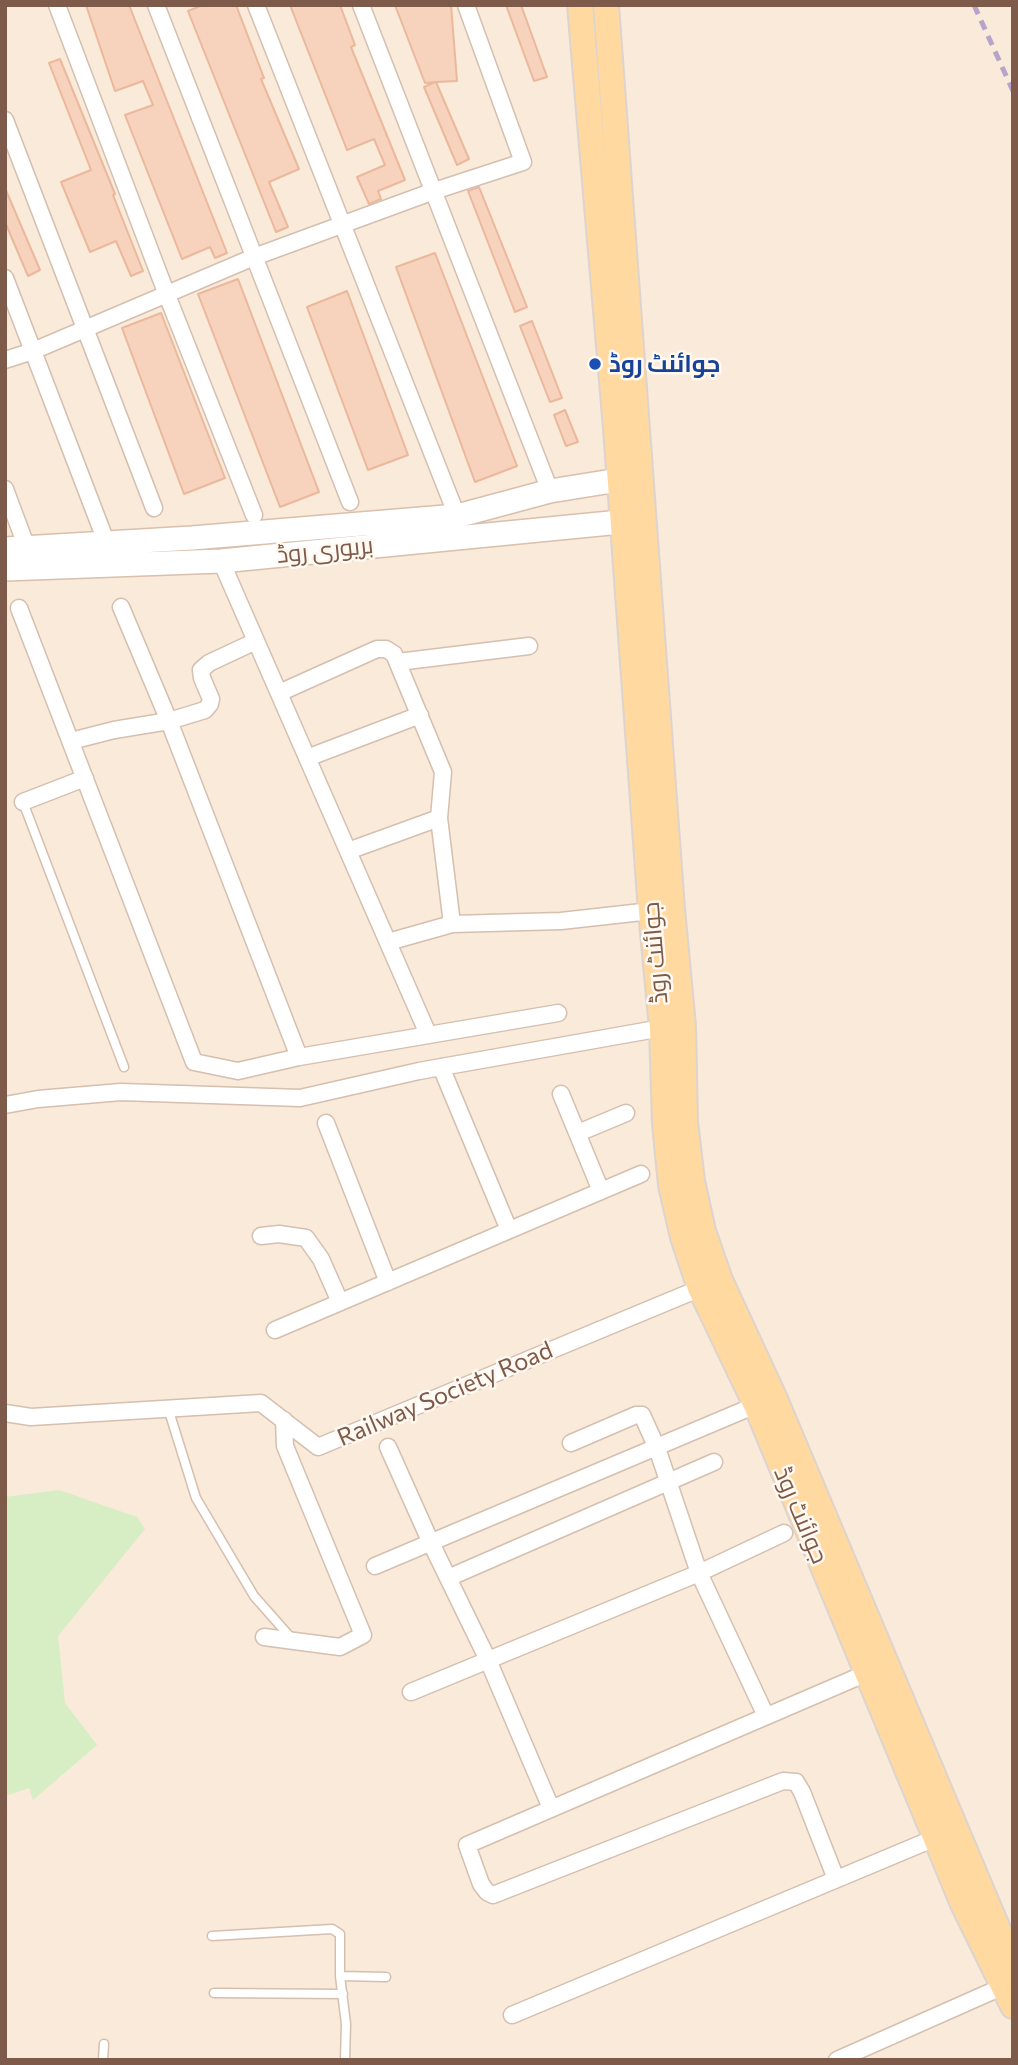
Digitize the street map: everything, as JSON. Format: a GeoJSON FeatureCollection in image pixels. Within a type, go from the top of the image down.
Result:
{"type":"FeatureCollection","features":[{"type":"Feature","properties":{"kind":"main road","name":"جوائنٹ روڈ"},"geometry":{"type":"LineString","coordinates":[[580,5],[630,477]]}},
{"type":"Feature","properties":{"kind":"main road","name":"جوائنٹ روڈ"},"geometry":{"type":"LineString","coordinates":[[606,5],[651,911],[662,1028],[665,1124],[671,1185],[683,1237],[774,1397],[945,1843]]}},
{"type":"Feature","properties":{"kind":"main road","name":"بریوری روڈ"},"geometry":{"type":"LineString","coordinates":[[16,549],[457,516],[550,491],[630,477]]}},
{"type":"Feature","properties":{"kind":"main road","name":"جوائنٹ روڈ"},"geometry":{"type":"LineString","coordinates":[[633,520],[683,1026],[688,1153],[710,1284],[756,1405],[867,1673],[945,1843]]}},
{"type":"Feature","properties":{"kind":"main road","name":"بریوری روڈ"},"geometry":{"type":"LineString","coordinates":[[5,569],[221,561],[633,520]]}},
{"type":"Feature","properties":{"kind":"main road"},"geometry":{"type":"LineString","coordinates":[[945,1843],[963,1904],[1010,1985]]}},
{"type":"Feature","properties":{"kind":"street"},"geometry":{"type":"LineString","coordinates":[[57,5],[254,515]]}},
{"type":"Feature","properties":{"kind":"street"},"geometry":{"type":"LineString","coordinates":[[156,5],[350,502]]}},
{"type":"Feature","properties":{"kind":"street"},"geometry":{"type":"LineString","coordinates":[[256,5],[457,516]]}},
{"type":"Feature","properties":{"kind":"street"},"geometry":{"type":"LineString","coordinates":[[361,5],[550,491]]}},
{"type":"Feature","properties":{"kind":"street"},"geometry":{"type":"LineString","coordinates":[[5,360],[33,351],[254,257],[523,162],[466,5]]}},
{"type":"Feature","properties":{"kind":"street"},"geometry":{"type":"LineString","coordinates":[[5,120],[155,508]]}},
{"type":"Feature","properties":{"kind":"street"},"geometry":{"type":"LineString","coordinates":[[5,278],[107,544]]}},
{"type":"Feature","properties":{"kind":"street"},"geometry":{"type":"LineString","coordinates":[[5,489],[16,549]]}},
{"type":"Feature","properties":{"kind":"street"},"geometry":{"type":"LineString","coordinates":[[221,561],[428,1034]]}},
{"type":"Feature","properties":{"kind":"street"},"geometry":{"type":"LineString","coordinates":[[121,607],[169,721],[299,1057]]}},
{"type":"Feature","properties":{"kind":"street"},"geometry":{"type":"LineString","coordinates":[[19,608],[194,1062],[238,1072],[299,1057],[558,1013]]}},
{"type":"Feature","properties":{"kind":"street"},"geometry":{"type":"LineString","coordinates":[[71,741],[114,730],[169,721],[205,710],[211,699],[201,670],[209,663],[256,641]]}},
{"type":"Feature","properties":{"kind":"street"},"geometry":{"type":"LineString","coordinates":[[398,662],[529,646]]}},
{"type":"Feature","properties":{"kind":"street"},"geometry":{"type":"LineString","coordinates":[[279,693],[377,649],[386,649],[394,654],[443,772],[439,818],[452,924]]}},
{"type":"Feature","properties":{"kind":"street"},"geometry":{"type":"LineString","coordinates":[[307,758],[420,715]]}},
{"type":"Feature","properties":{"kind":"street"},"geometry":{"type":"LineString","coordinates":[[23,802],[85,778]]}},
{"type":"Feature","properties":{"kind":"street"},"geometry":{"type":"LineString","coordinates":[[348,851],[439,818]]}},
{"type":"Feature","properties":{"kind":"street"},"geometry":{"type":"LineString","coordinates":[[388,942],[452,924],[561,921],[651,911]]}},
{"type":"Feature","properties":{"kind":"street"},"geometry":{"type":"LineString","coordinates":[[5,1105],[38,1099],[121,1092],[300,1098],[441,1067],[662,1028]]}},
{"type":"Feature","properties":{"kind":"street"},"geometry":{"type":"LineString","coordinates":[[441,1067],[509,1230]]}},
{"type":"Feature","properties":{"kind":"street"},"geometry":{"type":"LineString","coordinates":[[561,1094],[601,1191]]}},
{"type":"Feature","properties":{"kind":"street"},"geometry":{"type":"LineString","coordinates":[[578,1133],[626,1113]]}},
{"type":"Feature","properties":{"kind":"street"},"geometry":{"type":"LineString","coordinates":[[326,1123],[388,1282]]}},
{"type":"Feature","properties":{"kind":"street"},"geometry":{"type":"LineString","coordinates":[[275,1330],[641,1174]]}},
{"type":"Feature","properties":{"kind":"street"},"geometry":{"type":"LineString","coordinates":[[261,1236],[279,1234],[306,1238],[321,1259],[340,1302]]}},
{"type":"Feature","properties":{"kind":"street","name":"Railway Society Road"},"geometry":{"type":"LineString","coordinates":[[5,1413],[31,1417],[261,1403],[318,1447],[710,1284]]}},
{"type":"Feature","properties":{"kind":"street"},"geometry":{"type":"LineString","coordinates":[[375,1566],[756,1405]]}},
{"type":"Feature","properties":{"kind":"street"},"geometry":{"type":"LineString","coordinates":[[571,1443],[636,1415],[642,1415],[657,1448],[699,1573],[766,1716]]}},
{"type":"Feature","properties":{"kind":"street"},"geometry":{"type":"LineString","coordinates":[[264,1637],[341,1647],[363,1635],[285,1446],[284,1420]]}},
{"type":"Feature","properties":{"kind":"street"},"geometry":{"type":"LineString","coordinates":[[388,1447],[488,1660],[551,1808]]}},
{"type":"Feature","properties":{"kind":"street"},"geometry":{"type":"LineString","coordinates":[[448,1578],[714,1462]]}},
{"type":"Feature","properties":{"kind":"street"},"geometry":{"type":"LineString","coordinates":[[411,1692],[699,1573],[785,1533]]}},
{"type":"Feature","properties":{"kind":"street"},"geometry":{"type":"LineString","coordinates":[[836,1879],[796,1782],[783,1781],[494,1895],[481,1884],[467,1845],[867,1673]]}},
{"type":"Feature","properties":{"kind":"street"},"geometry":{"type":"LineString","coordinates":[[512,2015],[836,1879],[945,1843]]}},
{"type":"Feature","properties":{"kind":"street"},"geometry":{"type":"LineString","coordinates":[[836,2060],[1010,1985]]}},
{"type":"Feature","properties":{"kind":"lane"},"geometry":{"type":"LineString","coordinates":[[23,802],[124,1067]]}},
{"type":"Feature","properties":{"kind":"lane"},"geometry":{"type":"LineString","coordinates":[[168,1408],[196,1498],[254,1596],[294,1641]]}},
{"type":"Feature","properties":{"kind":"lane"},"geometry":{"type":"LineString","coordinates":[[212,1936],[332,1929],[340,1934],[340,1976],[346,2024],[345,2060]]}},
{"type":"Feature","properties":{"kind":"lane"},"geometry":{"type":"LineString","coordinates":[[340,1976],[386,1977]]}},
{"type":"Feature","properties":{"kind":"lane"},"geometry":{"type":"LineString","coordinates":[[214,1993],[343,1994]]}},
{"type":"Feature","properties":{"kind":"lane"},"geometry":{"type":"LineString","coordinates":[[103,2060],[104,2044]]}},
{"type":"Feature","properties":{"kind":"shaded area"},"geometry":{"type":"Polygon","coordinates":[[[5,5],[1013,5],[1013,2060],[5,2060],[5,5]]]}},
{"type":"Feature","properties":{"kind":"green space"},"geometry":{"type":"Polygon","coordinates":[[[59,1490],[137,1517],[145,1529],[58,1636],[65,1703],[97,1745],[33,1800],[29,1788],[5,1796],[5,1497],[59,1490]]]}},
{"type":"Feature","properties":{"kind":"building"},"geometry":{"type":"Polygon","coordinates":[[[86,5],[129,5],[227,253],[215,258],[210,247],[182,259],[125,115],[153,105],[143,81],[115,91],[86,5]]]}},
{"type":"Feature","properties":{"kind":"building"},"geometry":{"type":"Polygon","coordinates":[[[203,5],[236,5],[264,78],[261,79],[299,169],[269,182],[288,227],[276,232],[188,11],[203,5]]]}},
{"type":"Feature","properties":{"kind":"building"},"geometry":{"type":"Polygon","coordinates":[[[290,5],[340,5],[355,45],[351,47],[405,180],[378,191],[381,199],[369,204],[357,177],[385,165],[374,139],[347,150],[290,5]]]}},
{"type":"Feature","properties":{"kind":"building"},"geometry":{"type":"Polygon","coordinates":[[[395,5],[451,5],[457,81],[436,82],[469,159],[457,165],[424,87],[435,82],[425,83],[395,5]]]}},
{"type":"Feature","properties":{"kind":"building"},"geometry":{"type":"Polygon","coordinates":[[[506,5],[521,5],[547,77],[534,81],[506,5]]]}},
{"type":"Feature","properties":{"kind":"building"},"geometry":{"type":"Polygon","coordinates":[[[60,59],[143,271],[131,276],[116,241],[90,252],[61,182],[91,170],[49,63],[60,59]]]}},
{"type":"Feature","properties":{"kind":"building"},"geometry":{"type":"Polygon","coordinates":[[[479,187],[527,307],[515,312],[468,191],[479,187]]]}},
{"type":"Feature","properties":{"kind":"building"},"geometry":{"type":"Polygon","coordinates":[[[5,188],[40,270],[28,276],[5,222],[5,188]]]}},
{"type":"Feature","properties":{"kind":"building"},"geometry":{"type":"Polygon","coordinates":[[[435,253],[517,466],[475,482],[396,267],[435,253]]]}},
{"type":"Feature","properties":{"kind":"building"},"geometry":{"type":"Polygon","coordinates":[[[238,279],[319,492],[280,507],[198,294],[238,279]]]}},
{"type":"Feature","properties":{"kind":"building"},"geometry":{"type":"Polygon","coordinates":[[[347,291],[408,455],[368,470],[307,307],[347,291]]]}},
{"type":"Feature","properties":{"kind":"building"},"geometry":{"type":"Polygon","coordinates":[[[161,313],[225,478],[184,494],[122,328],[161,313]]]}},
{"type":"Feature","properties":{"kind":"building"},"geometry":{"type":"Polygon","coordinates":[[[532,321],[562,398],[550,402],[520,326],[532,321]]]}},
{"type":"Feature","properties":{"kind":"building"},"geometry":{"type":"Polygon","coordinates":[[[565,410],[578,442],[566,446],[554,415],[565,410]]]}},
{"type":"Feature","properties":{"kind":"railway"},"geometry":{"type":"LineString","coordinates":[[974,5],[1013,91]]}},
{"type":"Feature","properties":{"kind":"place","name":"جوائنٹ روڈ"},"geometry":{"type":"Point","coordinates":[595,364]}}]}
